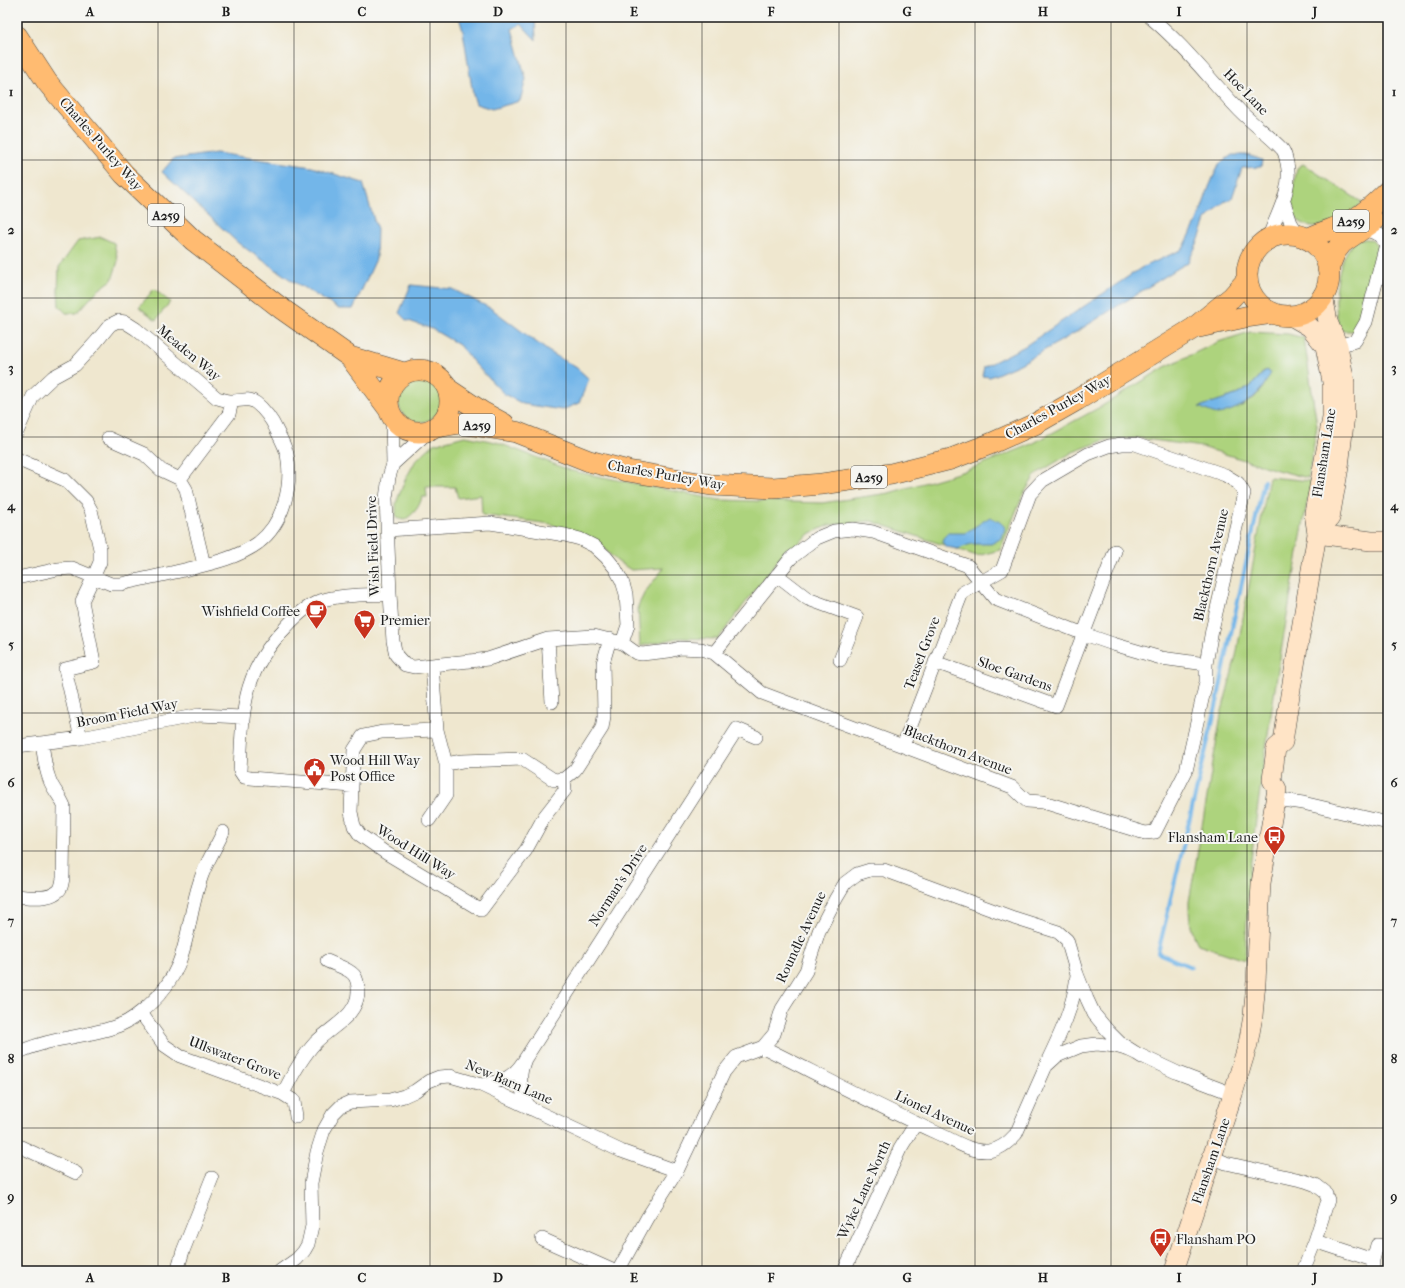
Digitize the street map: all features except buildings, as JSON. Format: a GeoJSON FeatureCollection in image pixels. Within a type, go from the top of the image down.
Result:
{"type":"FeatureCollection","features":[{"type":"Feature","properties":{"kind":"main road","name":"Charles Purley Way"},"geometry":{"type":"LineString","coordinates":[[17,36],[47,82],[124,174],[193,240],[282,309],[350,357],[404,373]]}},
{"type":"Feature","properties":{"kind":"main road","name":"A259"},"geometry":{"type":"LineString","coordinates":[[1303,238],[1337,228],[1353,220],[1388,191]]}},
{"type":"Feature","properties":{"kind":"main road","name":"A259"},"geometry":{"type":"LineString","coordinates":[[1328,269],[1335,252],[1342,243],[1364,229],[1388,209]]}},
{"type":"Feature","properties":{"kind":"main road"},"geometry":{"type":"LineString","coordinates":[[1283,235],[1303,238],[1317,247],[1324,257],[1328,269],[1327,287],[1323,296],[1310,310],[1301,314],[1282,315],[1263,308],[1255,300],[1247,280],[1247,268],[1251,256],[1258,247],[1268,239],[1283,235]]}},
{"type":"Feature","properties":{"kind":"main road","name":"Charles Purley Way"},"geometry":{"type":"LineString","coordinates":[[449,390],[516,432],[589,461],[628,471],[711,485],[773,488],[822,484],[883,475],[951,459],[1035,424],[1194,328],[1232,297],[1247,280]]}},
{"type":"Feature","properties":{"kind":"main road","name":"Flansham Lane"},"geometry":{"type":"LineString","coordinates":[[1317,534],[1330,518],[1339,467],[1345,415],[1345,382],[1338,346],[1328,322],[1323,296]]}},
{"type":"Feature","properties":{"kind":"main road","name":"Charles Purley Way"},"geometry":{"type":"LineString","coordinates":[[1194,328],[1245,317],[1282,315]]}},
{"type":"Feature","properties":{"kind":"main road","name":"Flansham Lane"},"geometry":{"type":"LineString","coordinates":[[1174,1271],[1234,1094],[1248,1044],[1253,1016],[1256,982],[1261,884],[1276,794],[1272,780],[1275,752],[1276,748],[1283,742],[1317,534],[1314,513],[1332,418],[1332,382],[1325,346],[1310,327],[1282,315]]}},
{"type":"Feature","properties":{"kind":"main road","name":"Charles Purley Way"},"geometry":{"type":"LineString","coordinates":[[350,357],[390,413]]}},
{"type":"Feature","properties":{"kind":"main road"},"geometry":{"type":"LineString","coordinates":[[414,370],[425,370],[439,377],[449,390],[451,400],[450,411],[445,420],[432,430],[418,433],[408,431],[399,425],[390,413],[388,398],[390,388],[404,373],[414,370]]}},
{"type":"Feature","properties":{"kind":"main road","name":"Charles Purley Way"},"geometry":{"type":"LineString","coordinates":[[432,430],[460,423],[516,432]]}},
{"type":"Feature","properties":{"kind":"main road"},"geometry":{"type":"LineString","coordinates":[[1317,534],[1371,541],[1388,541]]}},
{"type":"Feature","properties":{"kind":"street","name":"Hoe Lane"},"geometry":{"type":"LineString","coordinates":[[1150,17],[1188,54],[1242,112],[1283,150],[1288,173],[1284,202],[1268,239]]}},
{"type":"Feature","properties":{"kind":"street","name":"Hoe Lane"},"geometry":{"type":"LineString","coordinates":[[1284,202],[1291,223],[1303,238]]}},
{"type":"Feature","properties":{"kind":"street"},"geometry":{"type":"LineString","coordinates":[[1338,346],[1355,341],[1366,322],[1386,244],[1380,236],[1364,229]]}},
{"type":"Feature","properties":{"kind":"street","name":"Meaden Way"},"geometry":{"type":"LineString","coordinates":[[17,432],[33,396],[53,377],[74,365],[110,325],[118,321],[125,322],[136,329],[217,398],[232,401],[244,399],[255,402],[272,421],[281,437],[286,453],[289,474],[285,502],[280,516],[270,530],[258,542],[223,560],[121,584],[111,584],[93,578],[72,568],[58,569],[17,578]]}},
{"type":"Feature","properties":{"kind":"street"},"geometry":{"type":"LineString","coordinates":[[180,479],[229,414],[232,401]]}},
{"type":"Feature","properties":{"kind":"street","name":"Wish Field Drive"},"geometry":{"type":"LineString","coordinates":[[390,413],[393,464],[386,491],[390,594],[393,641],[396,655],[405,665],[432,665],[488,659],[548,639],[594,636],[616,641],[636,654],[669,652],[680,648],[701,649],[714,653]]}},
{"type":"Feature","properties":{"kind":"street"},"geometry":{"type":"LineString","coordinates":[[393,464],[432,430]]}},
{"type":"Feature","properties":{"kind":"street"},"geometry":{"type":"LineString","coordinates":[[108,438],[144,454],[162,470],[180,479],[186,488],[204,565]]}},
{"type":"Feature","properties":{"kind":"street","name":"Blackthorn Avenue"},"geometry":{"type":"LineString","coordinates":[[714,653],[762,693],[1012,787],[1026,801],[1043,802],[1145,833],[1155,832],[1186,771],[1206,682],[1206,664],[1212,630],[1244,492],[1238,483],[1225,475],[1135,444],[1109,446],[1088,454],[1042,481],[1030,494],[1002,570],[982,582]]}},
{"type":"Feature","properties":{"kind":"street"},"geometry":{"type":"LineString","coordinates":[[17,459],[65,480],[86,501],[91,510],[100,549],[100,562],[82,600],[94,662],[65,668],[81,738]]}},
{"type":"Feature","properties":{"kind":"street"},"geometry":{"type":"LineString","coordinates":[[388,530],[490,523],[565,535],[580,539],[594,546],[606,557],[615,568],[622,581],[626,594],[628,625],[616,641],[603,663],[604,716],[602,728],[575,770],[564,779],[554,780],[522,759],[446,764]]}},
{"type":"Feature","properties":{"kind":"street"},"geometry":{"type":"LineString","coordinates":[[714,653],[791,558],[817,538],[834,532],[853,529],[873,532],[968,566],[995,599],[1084,634],[1160,658],[1206,664]]}},
{"type":"Feature","properties":{"kind":"street"},"geometry":{"type":"LineString","coordinates":[[1084,634],[1115,551]]}},
{"type":"Feature","properties":{"kind":"street"},"geometry":{"type":"LineString","coordinates":[[776,575],[808,599],[857,617],[840,660]]}},
{"type":"Feature","properties":{"kind":"street","name":"Teasel Grove"},"geometry":{"type":"LineString","coordinates":[[903,746],[962,594],[982,582]]}},
{"type":"Feature","properties":{"kind":"street"},"geometry":{"type":"LineString","coordinates":[[352,786],[250,778],[244,776],[240,771],[242,717],[253,674],[263,655],[297,615],[310,605],[327,599],[390,594]]}},
{"type":"Feature","properties":{"kind":"street","name":"Sloe Gardens"},"geometry":{"type":"LineString","coordinates":[[935,662],[1056,706],[1084,634]]}},
{"type":"Feature","properties":{"kind":"street"},"geometry":{"type":"LineString","coordinates":[[548,639],[552,702]]}},
{"type":"Feature","properties":{"kind":"street"},"geometry":{"type":"LineString","coordinates":[[429,820],[446,795],[446,764],[437,730],[432,665]]}},
{"type":"Feature","properties":{"kind":"street","name":"Broom Field Way"},"geometry":{"type":"LineString","coordinates":[[17,746],[81,738],[199,715],[242,717]]}},
{"type":"Feature","properties":{"kind":"street","name":"Norman's Drive"},"geometry":{"type":"LineString","coordinates":[[481,1085],[506,1079],[520,1067],[737,729],[756,737]]}},
{"type":"Feature","properties":{"kind":"street","name":"Wood Hill Way"},"geometry":{"type":"LineString","coordinates":[[437,730],[382,732],[363,736],[354,750],[351,812],[354,826],[360,835],[386,853],[481,910],[526,850],[544,817],[565,790],[564,779]]}},
{"type":"Feature","properties":{"kind":"street"},"geometry":{"type":"LineString","coordinates":[[17,896],[49,896],[58,892],[63,878],[64,806],[61,797],[53,788],[48,778],[42,744]]}},
{"type":"Feature","properties":{"kind":"street"},"geometry":{"type":"LineString","coordinates":[[1276,794],[1303,803],[1388,823]]}},
{"type":"Feature","properties":{"kind":"street"},"geometry":{"type":"LineString","coordinates":[[17,1053],[30,1047],[95,1032],[122,1024],[141,1013],[156,999],[172,978],[183,954],[200,880],[224,832]]}},
{"type":"Feature","properties":{"kind":"street","name":"Roundle Avenue"},"geometry":{"type":"LineString","coordinates":[[763,1047],[774,1034],[782,1009],[806,971],[819,931],[845,883],[857,874],[870,870],[884,870],[899,874],[1014,918],[1058,932],[1067,940],[1077,974],[1094,1014],[1120,1043],[1142,1057]]}},
{"type":"Feature","properties":{"kind":"street"},"geometry":{"type":"LineString","coordinates":[[283,1094],[292,1074],[316,1042],[351,1012],[357,1003],[358,984],[354,975],[327,961]]}},
{"type":"Feature","properties":{"kind":"street","name":"Roundle Avenue"},"geometry":{"type":"LineString","coordinates":[[1046,1066],[1072,1003],[1076,987],[1077,974]]}},
{"type":"Feature","properties":{"kind":"street","name":"Ullswater Grove"},"geometry":{"type":"LineString","coordinates":[[141,1013],[164,1045],[180,1056],[283,1094],[294,1101],[296,1117]]}},
{"type":"Feature","properties":{"kind":"street","name":"Lionel Avenue"},"geometry":{"type":"LineString","coordinates":[[763,1047],[916,1123],[976,1150],[989,1151],[999,1148],[1009,1142],[1016,1134],[1046,1066],[1057,1056],[1081,1046],[1097,1044],[1115,1046],[1178,1073],[1234,1094]]}},
{"type":"Feature","properties":{"kind":"street"},"geometry":{"type":"LineString","coordinates":[[618,1271],[648,1218],[678,1171],[724,1072],[736,1058],[763,1047]]}},
{"type":"Feature","properties":{"kind":"street","name":"Norman's Drive"},"geometry":{"type":"LineString","coordinates":[[525,1059],[521,1068],[521,1080],[524,1099],[531,1109]]}},
{"type":"Feature","properties":{"kind":"street","name":"New Barn Lane"},"geometry":{"type":"LineString","coordinates":[[280,1271],[297,1259],[308,1244],[312,1226],[311,1182],[317,1152],[324,1130],[333,1114],[341,1106],[350,1102],[390,1100],[398,1098],[415,1091],[429,1081],[439,1077],[450,1076],[481,1085],[621,1151],[678,1171]]}},
{"type":"Feature","properties":{"kind":"street","name":"Wyke Lane North"},"geometry":{"type":"LineString","coordinates":[[844,1271],[900,1149],[916,1123]]}},
{"type":"Feature","properties":{"kind":"street"},"geometry":{"type":"LineString","coordinates":[[17,1145],[76,1173]]}},
{"type":"Feature","properties":{"kind":"street"},"geometry":{"type":"LineString","coordinates":[[1212,1157],[1226,1163],[1305,1181],[1316,1185],[1325,1192],[1328,1200],[1315,1241],[1303,1271]]}},
{"type":"Feature","properties":{"kind":"street"},"geometry":{"type":"LineString","coordinates":[[177,1271],[183,1251],[212,1178]]}},
{"type":"Feature","properties":{"kind":"street"},"geometry":{"type":"LineString","coordinates":[[542,1239],[614,1271]]}},
{"type":"Feature","properties":{"kind":"street"},"geometry":{"type":"LineString","coordinates":[[1315,1241],[1373,1265],[1377,1245],[1388,1247]]}},
{"type":"Feature","properties":{"kind":"green space"},"geometry":{"type":"Polygon","coordinates":[[[1303,164],[1363,203],[1341,218],[1324,225],[1307,225],[1299,221],[1293,212],[1292,198],[1297,168],[1303,164]]]}},
{"type":"Feature","properties":{"kind":"green space"},"geometry":{"type":"Polygon","coordinates":[[[101,237],[114,243],[118,261],[112,280],[97,291],[77,313],[66,313],[59,306],[59,267],[78,241],[101,237]]]}},
{"type":"Feature","properties":{"kind":"green space"},"geometry":{"type":"Polygon","coordinates":[[[1367,239],[1373,241],[1379,247],[1361,315],[1354,331],[1342,331],[1338,322],[1336,311],[1337,283],[1340,269],[1351,246],[1358,240],[1367,239]]]}},
{"type":"Feature","properties":{"kind":"green space"},"geometry":{"type":"Polygon","coordinates":[[[154,289],[170,302],[156,320],[139,307],[154,289]]]}},
{"type":"Feature","properties":{"kind":"green space"},"geometry":{"type":"Polygon","coordinates":[[[1250,332],[1288,334],[1304,338],[1317,426],[1308,478],[1202,447],[1139,438],[1105,440],[1073,452],[1036,474],[1023,495],[1000,550],[977,556],[871,521],[829,525],[809,534],[793,548],[787,548],[718,639],[678,638],[640,646],[638,606],[645,592],[664,568],[631,570],[617,561],[600,545],[551,524],[482,515],[481,495],[458,498],[455,487],[426,487],[427,497],[422,497],[418,508],[404,520],[396,518],[396,503],[405,480],[416,460],[434,444],[465,436],[496,442],[572,471],[719,500],[822,503],[889,493],[965,471],[1030,445],[1102,406],[1165,367],[1218,342],[1250,332]],[[1265,370],[1251,386],[1238,394],[1200,407],[1242,406],[1255,397],[1264,386],[1265,370]]]}},
{"type":"Feature","properties":{"kind":"green space"},"geometry":{"type":"Polygon","coordinates":[[[416,378],[424,378],[429,379],[436,384],[441,391],[441,409],[436,416],[429,421],[416,422],[408,419],[401,412],[398,404],[398,396],[401,388],[408,381],[416,378]]]}},
{"type":"Feature","properties":{"kind":"green space"},"geometry":{"type":"Polygon","coordinates":[[[1269,477],[1311,481],[1263,765],[1250,872],[1245,960],[1198,944],[1190,924],[1189,902],[1221,715],[1236,656],[1269,477]]]}},
{"type":"Feature","properties":{"kind":"water"},"geometry":{"type":"Polygon","coordinates":[[[459,17],[535,17],[536,40],[521,24],[512,29],[526,79],[520,101],[492,109],[476,104],[473,95],[463,31],[459,17]]]}},
{"type":"Feature","properties":{"kind":"water"},"geometry":{"type":"Polygon","coordinates":[[[216,153],[312,167],[363,183],[377,230],[376,259],[353,309],[339,309],[291,280],[238,243],[162,172],[173,159],[216,153]]]}},
{"type":"Feature","properties":{"kind":"water"},"geometry":{"type":"Polygon","coordinates":[[[1232,155],[1247,155],[1262,160],[1261,167],[1242,168],[1232,198],[1224,202],[1206,220],[1198,242],[1188,262],[1073,334],[1020,364],[990,377],[982,376],[984,367],[1025,346],[1141,268],[1183,249],[1198,219],[1219,164],[1232,155]]]}},
{"type":"Feature","properties":{"kind":"water"},"geometry":{"type":"Polygon","coordinates":[[[411,285],[452,289],[492,309],[548,351],[577,368],[589,379],[579,403],[562,410],[523,404],[504,394],[459,345],[432,329],[406,320],[399,313],[411,285]]]}},
{"type":"Feature","properties":{"kind":"water"},"geometry":{"type":"Polygon","coordinates":[[[1266,370],[1271,373],[1267,380],[1260,391],[1245,404],[1219,414],[1212,413],[1199,407],[1238,394],[1251,386],[1266,370]]]}},
{"type":"Feature","properties":{"kind":"water"},"geometry":{"type":"Polygon","coordinates":[[[990,517],[1001,523],[1005,528],[1002,538],[991,544],[971,544],[958,549],[946,547],[942,542],[943,538],[948,533],[965,533],[990,517]]]}},
{"type":"Feature","properties":{"kind":"waterway"},"geometry":{"type":"LineString","coordinates":[[1191,967],[1158,953],[1218,698],[1264,481]]}},
{"type":"Feature","properties":{"kind":"place","name":"Wishfield Coffee"},"geometry":{"type":"Point","coordinates":[316,630]}},
{"type":"Feature","properties":{"kind":"place","name":"Premier"},"geometry":{"type":"Point","coordinates":[364,640]}},
{"type":"Feature","properties":{"kind":"place","name":"Wood Hill Way Post Office"},"geometry":{"type":"Point","coordinates":[315,788]}},
{"type":"Feature","properties":{"kind":"place","name":"Flansham Lane"},"geometry":{"type":"Point","coordinates":[1274,856]}},
{"type":"Feature","properties":{"kind":"place","name":"Flansham PO"},"geometry":{"type":"Point","coordinates":[1160,1258]}}]}
